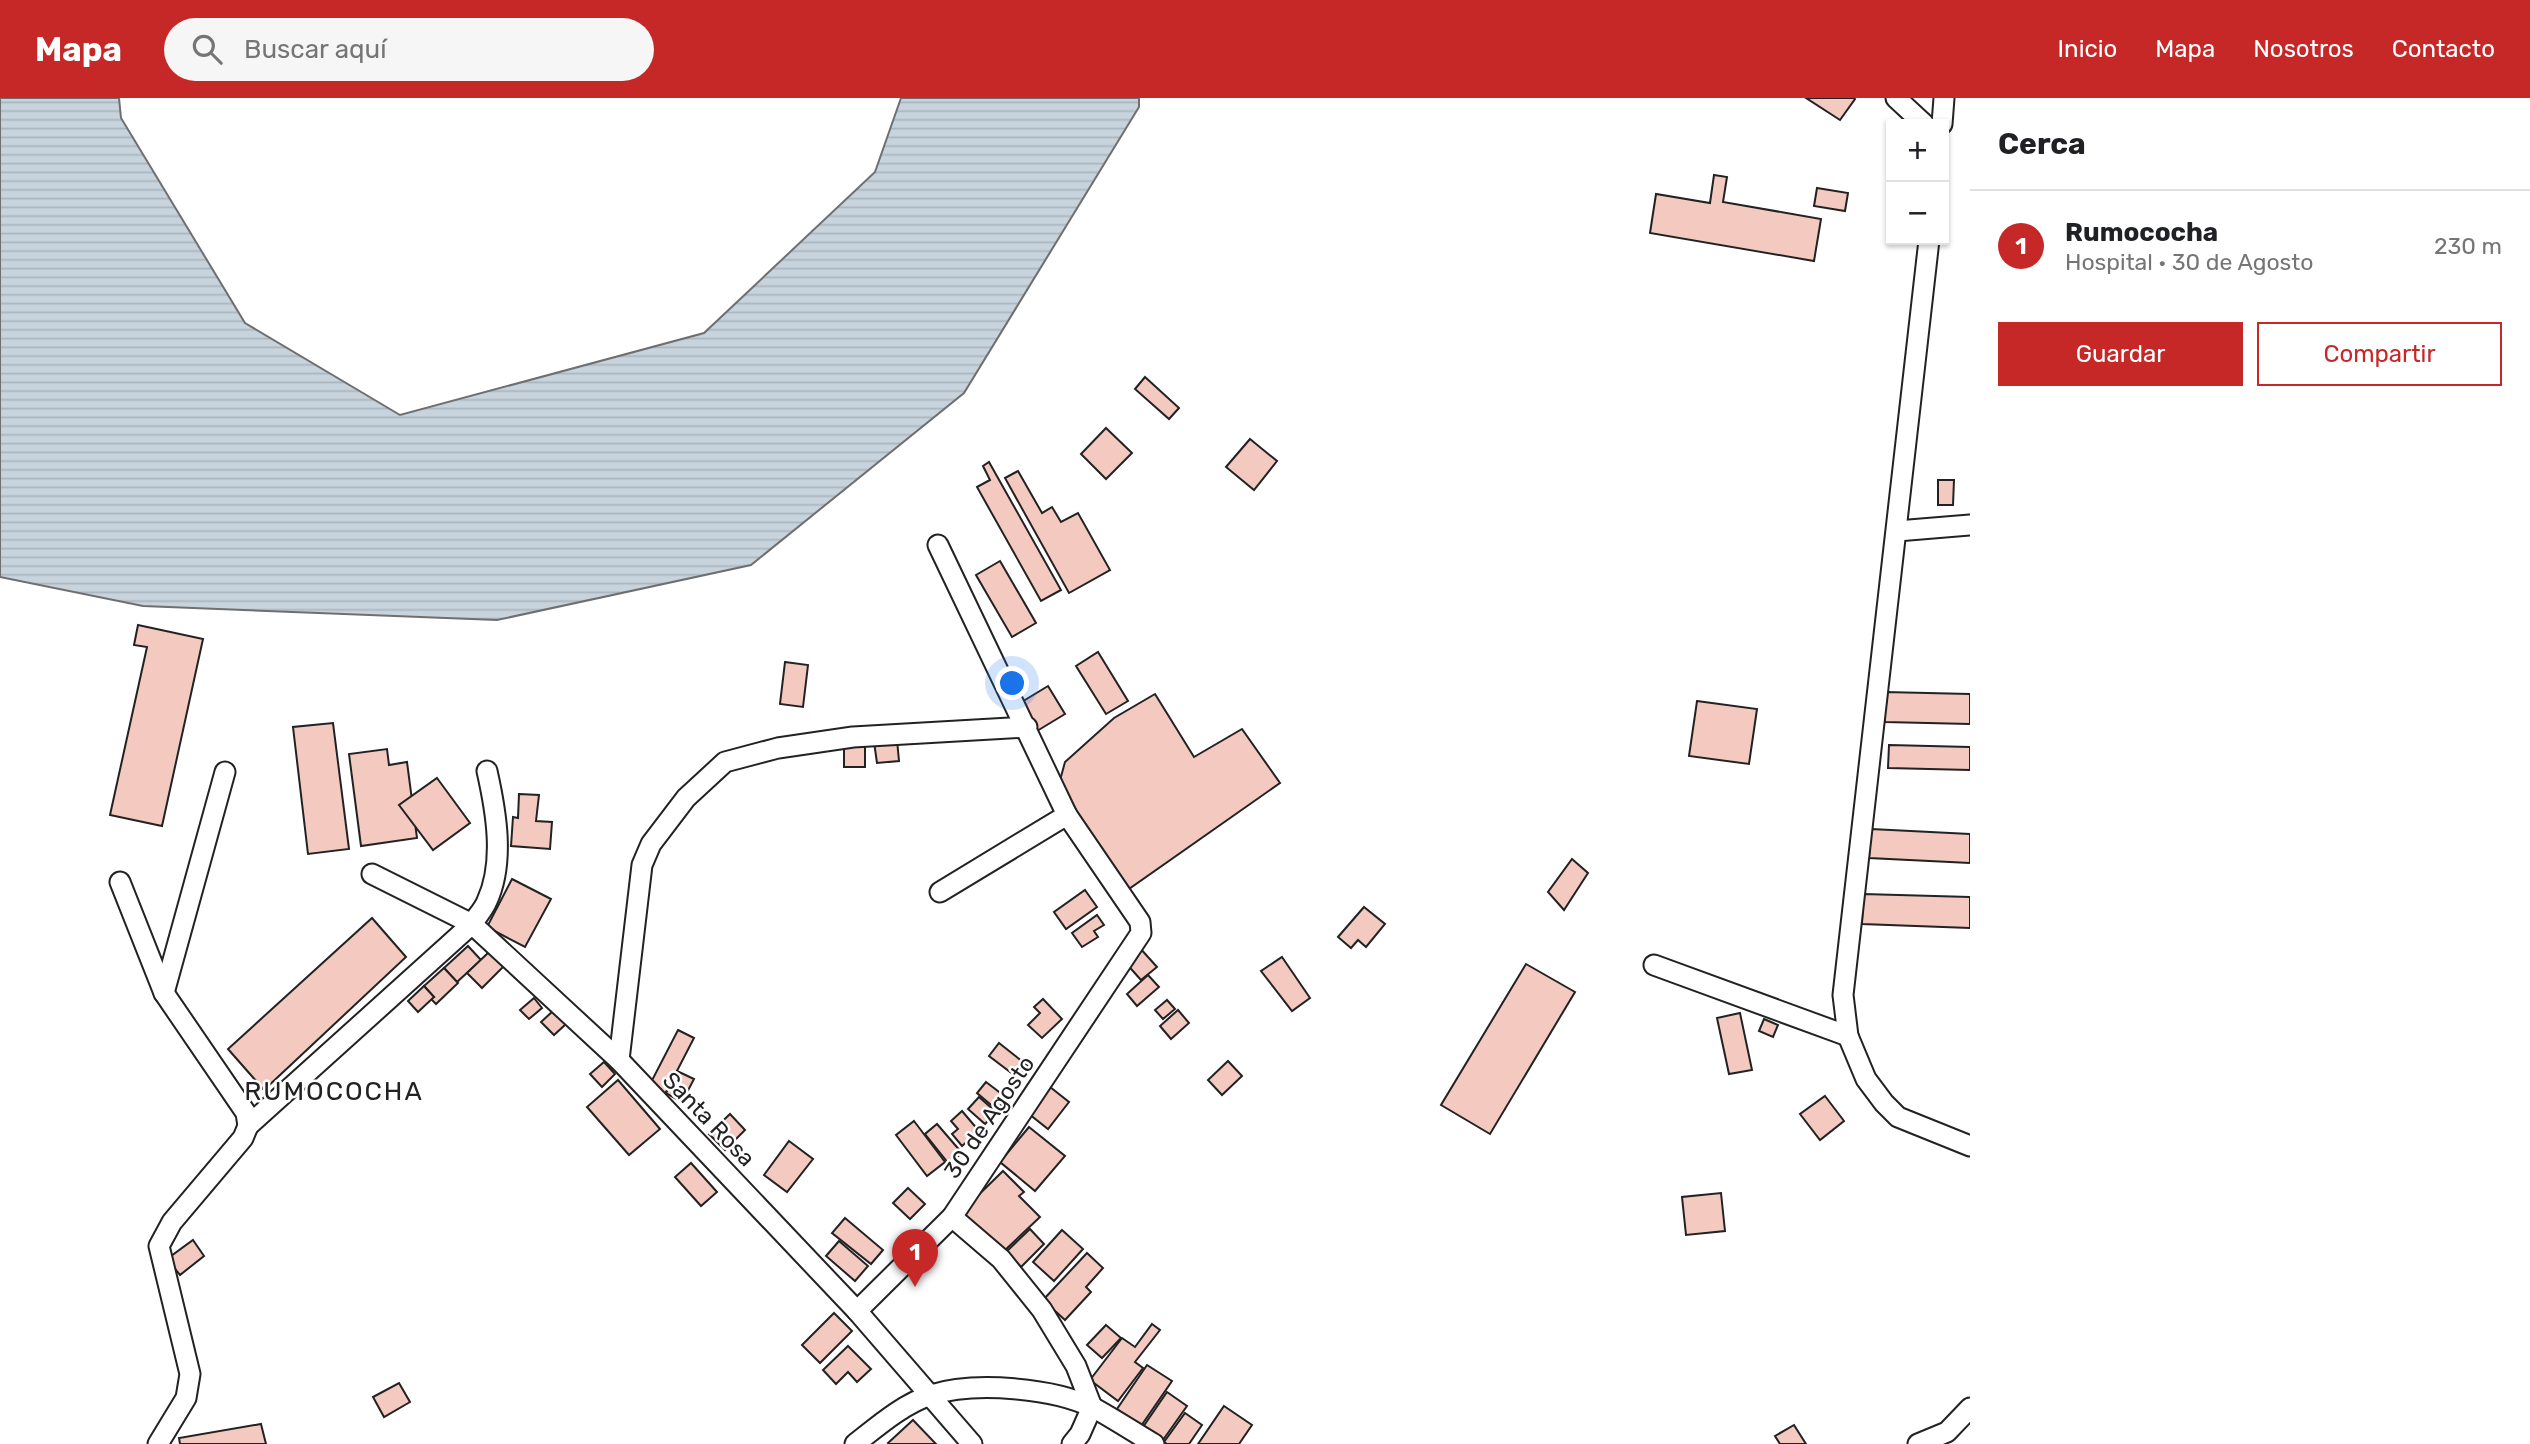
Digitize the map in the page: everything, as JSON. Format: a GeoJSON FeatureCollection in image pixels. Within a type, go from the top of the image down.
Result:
{"type":"FeatureCollection","features":[{"type":"Feature","properties":{"kind":"street"},"geometry":{"type":"LineString","coordinates":[[1896,98],[1919,119]]}},
{"type":"Feature","properties":{"kind":"street"},"geometry":{"type":"LineString","coordinates":[[1942,119],[1944,98]]}},
{"type":"Feature","properties":{"kind":"street"},"geometry":{"type":"LineString","coordinates":[[1928,245],[1843,995],[1848,1036],[1866,1079],[1898,1117],[1970,1146]]}},
{"type":"Feature","properties":{"kind":"street"},"geometry":{"type":"LineString","coordinates":[[1897,531],[1970,525]]}},
{"type":"Feature","properties":{"kind":"street"},"geometry":{"type":"LineString","coordinates":[[938,545],[1067,815],[940,892]]}},
{"type":"Feature","properties":{"kind":"street"},"geometry":{"type":"LineString","coordinates":[[619,1060],[642,865],[651,844],[687,798],[725,762],[778,748],[853,737],[1027,727]]}},
{"type":"Feature","properties":{"kind":"street"},"geometry":{"type":"LineString","coordinates":[[158,1444],[186,1398],[190,1374],[159,1246],[172,1222],[243,1138],[248,1126],[472,923],[487,901],[496,857],[495,810],[487,771]]}},
{"type":"Feature","properties":{"kind":"street"},"geometry":{"type":"LineString","coordinates":[[164,993],[225,772]]}},
{"type":"Feature","properties":{"kind":"street","name":"30 de Agosto"},"geometry":{"type":"LineString","coordinates":[[858,1311],[952,1217],[1141,933],[1140,922],[1067,815]]}},
{"type":"Feature","properties":{"kind":"street","name":"Santa Rosa"},"geometry":{"type":"LineString","coordinates":[[372,874],[472,923],[619,1060],[858,1311],[972,1444]]}},
{"type":"Feature","properties":{"kind":"street"},"geometry":{"type":"LineString","coordinates":[[120,882],[164,993],[246,1113],[248,1126]]}},
{"type":"Feature","properties":{"kind":"street"},"geometry":{"type":"LineString","coordinates":[[1654,965],[1848,1036]]}},
{"type":"Feature","properties":{"kind":"street"},"geometry":{"type":"LineString","coordinates":[[952,1217],[1001,1259],[1042,1310],[1076,1366],[1092,1407],[1080,1434],[1072,1444]]}},
{"type":"Feature","properties":{"kind":"street"},"geometry":{"type":"LineString","coordinates":[[855,1444],[888,1419],[932,1395],[967,1389],[1005,1387],[1092,1407],[1154,1444]]}},
{"type":"Feature","properties":{"kind":"street"},"geometry":{"type":"LineString","coordinates":[[1918,1444],[1947,1438],[1970,1408]]}},
{"type":"Feature","properties":{"kind":"shaded area"},"geometry":{"type":"Polygon","coordinates":[[[0,98],[119,98],[121,118],[245,323],[400,415],[704,333],[875,172],[901,98],[1139,98],[1139,107],[964,393],[751,565],[497,620],[143,606],[0,577],[0,98]]]}},
{"type":"Feature","properties":{"kind":"building"},"geometry":{"type":"Polygon","coordinates":[[[1806,98],[1854,98],[1855,99],[1840,120],[1806,98]]]}},
{"type":"Feature","properties":{"kind":"building"},"geometry":{"type":"Polygon","coordinates":[[[1714,175],[1727,177],[1723,202],[1821,219],[1814,261],[1650,233],[1656,194],[1710,203],[1714,175]]]}},
{"type":"Feature","properties":{"kind":"building"},"geometry":{"type":"Polygon","coordinates":[[[1817,188],[1848,193],[1845,211],[1814,206],[1817,188]]]}},
{"type":"Feature","properties":{"kind":"building"},"geometry":{"type":"Polygon","coordinates":[[[1145,377],[1179,408],[1169,419],[1135,389],[1145,377]]]}},
{"type":"Feature","properties":{"kind":"building"},"geometry":{"type":"Polygon","coordinates":[[[1106,428],[1132,453],[1106,479],[1081,454],[1106,428]]]}},
{"type":"Feature","properties":{"kind":"building"},"geometry":{"type":"Polygon","coordinates":[[[1250,439],[1277,461],[1254,490],[1226,467],[1250,439]]]}},
{"type":"Feature","properties":{"kind":"building"},"geometry":{"type":"Polygon","coordinates":[[[989,462],[1061,590],[1041,601],[977,487],[990,480],[983,466],[989,462]]]}},
{"type":"Feature","properties":{"kind":"building"},"geometry":{"type":"Polygon","coordinates":[[[1018,471],[1042,513],[1052,507],[1061,522],[1078,513],[1110,570],[1069,593],[1005,478],[1018,471]]]}},
{"type":"Feature","properties":{"kind":"building"},"geometry":{"type":"Polygon","coordinates":[[[1938,480],[1954,480],[1953,505],[1938,505],[1938,480]]]}},
{"type":"Feature","properties":{"kind":"building"},"geometry":{"type":"Polygon","coordinates":[[[1000,561],[1036,623],[1012,637],[976,575],[1000,561]]]}},
{"type":"Feature","properties":{"kind":"building"},"geometry":{"type":"Polygon","coordinates":[[[138,625],[203,639],[162,826],[110,815],[147,647],[134,645],[138,625]]]}},
{"type":"Feature","properties":{"kind":"building"},"geometry":{"type":"Polygon","coordinates":[[[1098,652],[1128,701],[1106,714],[1076,666],[1098,652]]]}},
{"type":"Feature","properties":{"kind":"building"},"geometry":{"type":"Polygon","coordinates":[[[785,662],[808,665],[803,707],[780,704],[785,662]]]}},
{"type":"Feature","properties":{"kind":"building"},"geometry":{"type":"Polygon","coordinates":[[[1048,686],[1065,714],[1037,731],[1020,703],[1048,686]]]}},
{"type":"Feature","properties":{"kind":"building"},"geometry":{"type":"Polygon","coordinates":[[[1885,692],[1970,694],[1970,724],[1885,722],[1885,692]]]}},
{"type":"Feature","properties":{"kind":"building"},"geometry":{"type":"Polygon","coordinates":[[[1155,694],[1194,757],[1242,729],[1280,783],[1126,891],[1059,784],[1065,762],[1114,718],[1155,694]]]}},
{"type":"Feature","properties":{"kind":"building"},"geometry":{"type":"Polygon","coordinates":[[[1697,701],[1757,709],[1749,764],[1689,756],[1697,701]]]}},
{"type":"Feature","properties":{"kind":"building"},"geometry":{"type":"Polygon","coordinates":[[[333,723],[349,849],[308,854],[293,727],[333,723]]]}},
{"type":"Feature","properties":{"kind":"building"},"geometry":{"type":"Polygon","coordinates":[[[897,740],[899,761],[877,763],[874,742],[897,740]]]}},
{"type":"Feature","properties":{"kind":"building"},"geometry":{"type":"Polygon","coordinates":[[[844,744],[865,744],[865,767],[844,767],[844,744]]]}},
{"type":"Feature","properties":{"kind":"building"},"geometry":{"type":"Polygon","coordinates":[[[1889,745],[1970,747],[1970,770],[1888,768],[1889,745]]]}},
{"type":"Feature","properties":{"kind":"building"},"geometry":{"type":"Polygon","coordinates":[[[387,749],[389,765],[407,762],[417,838],[361,846],[349,754],[387,749]]]}},
{"type":"Feature","properties":{"kind":"building"},"geometry":{"type":"Polygon","coordinates":[[[437,778],[470,823],[433,850],[399,805],[437,778]]]}},
{"type":"Feature","properties":{"kind":"building"},"geometry":{"type":"Polygon","coordinates":[[[519,794],[539,795],[536,821],[552,822],[550,849],[511,846],[513,817],[518,818],[519,794]]]}},
{"type":"Feature","properties":{"kind":"building"},"geometry":{"type":"Polygon","coordinates":[[[1871,829],[1970,834],[1970,863],[1869,858],[1871,829]]]}},
{"type":"Feature","properties":{"kind":"building"},"geometry":{"type":"Polygon","coordinates":[[[1572,859],[1588,873],[1564,910],[1548,892],[1572,859]]]}},
{"type":"Feature","properties":{"kind":"building"},"geometry":{"type":"Polygon","coordinates":[[[512,879],[551,899],[525,947],[487,927],[512,879]]]}},
{"type":"Feature","properties":{"kind":"building"},"geometry":{"type":"Polygon","coordinates":[[[1085,890],[1097,907],[1066,929],[1054,912],[1085,890]]]}},
{"type":"Feature","properties":{"kind":"building"},"geometry":{"type":"Polygon","coordinates":[[[1863,894],[1970,897],[1970,928],[1862,924],[1863,894]]]}},
{"type":"Feature","properties":{"kind":"building"},"geometry":{"type":"Polygon","coordinates":[[[1364,907],[1385,924],[1366,947],[1358,940],[1351,948],[1338,937],[1364,907]]]}},
{"type":"Feature","properties":{"kind":"building"},"geometry":{"type":"Polygon","coordinates":[[[1097,915],[1104,925],[1094,931],[1098,937],[1082,947],[1072,933],[1097,915]]]}},
{"type":"Feature","properties":{"kind":"building"},"geometry":{"type":"Polygon","coordinates":[[[372,918],[406,957],[264,1090],[228,1049],[372,918]]]}},
{"type":"Feature","properties":{"kind":"building"},"geometry":{"type":"Polygon","coordinates":[[[468,946],[481,960],[457,982],[444,968],[468,946]]]}},
{"type":"Feature","properties":{"kind":"building"},"geometry":{"type":"Polygon","coordinates":[[[1139,947],[1157,967],[1141,980],[1124,961],[1139,947]]]}},
{"type":"Feature","properties":{"kind":"building"},"geometry":{"type":"Polygon","coordinates":[[[490,951],[504,966],[482,988],[467,973],[490,951]]]}},
{"type":"Feature","properties":{"kind":"building"},"geometry":{"type":"Polygon","coordinates":[[[1282,957],[1310,998],[1292,1011],[1261,971],[1282,957]]]}},
{"type":"Feature","properties":{"kind":"building"},"geometry":{"type":"Polygon","coordinates":[[[1526,964],[1575,992],[1490,1134],[1441,1105],[1526,964]]]}},
{"type":"Feature","properties":{"kind":"building"},"geometry":{"type":"Polygon","coordinates":[[[444,968],[458,983],[436,1004],[431,999],[434,997],[424,986],[444,968]]]}},
{"type":"Feature","properties":{"kind":"building"},"geometry":{"type":"Polygon","coordinates":[[[1148,975],[1159,987],[1137,1006],[1127,994],[1148,975]]]}},
{"type":"Feature","properties":{"kind":"building"},"geometry":{"type":"Polygon","coordinates":[[[424,986],[434,997],[418,1012],[408,1001],[424,986]]]}},
{"type":"Feature","properties":{"kind":"building"},"geometry":{"type":"Polygon","coordinates":[[[534,998],[542,1008],[529,1019],[520,1010],[534,998]]]}},
{"type":"Feature","properties":{"kind":"building"},"geometry":{"type":"Polygon","coordinates":[[[1043,999],[1062,1019],[1042,1038],[1028,1025],[1040,1013],[1034,1007],[1043,999]]]}},
{"type":"Feature","properties":{"kind":"building"},"geometry":{"type":"Polygon","coordinates":[[[1167,1000],[1175,1009],[1163,1019],[1155,1010],[1167,1000]]]}},
{"type":"Feature","properties":{"kind":"building"},"geometry":{"type":"Polygon","coordinates":[[[1178,1010],[1189,1023],[1171,1039],[1160,1026],[1178,1010]]]}},
{"type":"Feature","properties":{"kind":"building"},"geometry":{"type":"Polygon","coordinates":[[[553,1011],[566,1024],[554,1035],[541,1022],[553,1011]]]}},
{"type":"Feature","properties":{"kind":"building"},"geometry":{"type":"Polygon","coordinates":[[[1740,1013],[1752,1070],[1729,1074],[1717,1018],[1740,1013]]]}},
{"type":"Feature","properties":{"kind":"building"},"geometry":{"type":"Polygon","coordinates":[[[1764,1019],[1778,1025],[1773,1037],[1759,1031],[1764,1019]]]}},
{"type":"Feature","properties":{"kind":"building"},"geometry":{"type":"Polygon","coordinates":[[[678,1030],[694,1038],[663,1098],[647,1090],[678,1030]]]}},
{"type":"Feature","properties":{"kind":"building"},"geometry":{"type":"Polygon","coordinates":[[[999,1043],[1028,1066],[1018,1078],[989,1056],[999,1043]]]}},
{"type":"Feature","properties":{"kind":"building"},"geometry":{"type":"Polygon","coordinates":[[[1228,1061],[1242,1076],[1222,1095],[1208,1080],[1228,1061]]]}},
{"type":"Feature","properties":{"kind":"building"},"geometry":{"type":"Polygon","coordinates":[[[604,1062],[615,1074],[602,1087],[590,1074],[604,1062]]]}},
{"type":"Feature","properties":{"kind":"building"},"geometry":{"type":"Polygon","coordinates":[[[677,1071],[694,1079],[682,1102],[666,1093],[677,1071]]]}},
{"type":"Feature","properties":{"kind":"building"},"geometry":{"type":"Polygon","coordinates":[[[618,1080],[660,1129],[629,1155],[587,1107],[618,1080]]]}},
{"type":"Feature","properties":{"kind":"building"},"geometry":{"type":"Polygon","coordinates":[[[986,1082],[1007,1098],[997,1110],[977,1093],[986,1082]]]}},
{"type":"Feature","properties":{"kind":"building"},"geometry":{"type":"Polygon","coordinates":[[[1045,1083],[1069,1102],[1048,1129],[1024,1110],[1045,1083]]]}},
{"type":"Feature","properties":{"kind":"building"},"geometry":{"type":"Polygon","coordinates":[[[1825,1096],[1844,1121],[1820,1140],[1800,1114],[1825,1096]]]}},
{"type":"Feature","properties":{"kind":"building"},"geometry":{"type":"Polygon","coordinates":[[[979,1097],[996,1112],[985,1124],[968,1109],[979,1097]]]}},
{"type":"Feature","properties":{"kind":"building"},"geometry":{"type":"Polygon","coordinates":[[[962,1111],[979,1131],[962,1146],[952,1134],[958,1129],[951,1121],[962,1111]]]}},
{"type":"Feature","properties":{"kind":"building"},"geometry":{"type":"Polygon","coordinates":[[[730,1114],[745,1130],[725,1150],[709,1134],[730,1114]]]}},
{"type":"Feature","properties":{"kind":"building"},"geometry":{"type":"Polygon","coordinates":[[[914,1121],[945,1162],[927,1176],[896,1135],[914,1121]]]}},
{"type":"Feature","properties":{"kind":"building"},"geometry":{"type":"Polygon","coordinates":[[[937,1124],[962,1153],[949,1164],[925,1134],[937,1124]]]}},
{"type":"Feature","properties":{"kind":"building"},"geometry":{"type":"Polygon","coordinates":[[[1029,1127],[1065,1156],[1035,1191],[1000,1162],[1029,1127]]]}},
{"type":"Feature","properties":{"kind":"building"},"geometry":{"type":"Polygon","coordinates":[[[789,1141],[813,1159],[787,1192],[764,1175],[789,1141]]]}},
{"type":"Feature","properties":{"kind":"building"},"geometry":{"type":"Polygon","coordinates":[[[691,1163],[717,1192],[701,1206],[675,1177],[691,1163]]]}},
{"type":"Feature","properties":{"kind":"building"},"geometry":{"type":"Polygon","coordinates":[[[1003,1171],[1024,1192],[1019,1196],[1040,1217],[1002,1253],[961,1212],[1003,1171]]]}},
{"type":"Feature","properties":{"kind":"building"},"geometry":{"type":"Polygon","coordinates":[[[908,1188],[925,1204],[910,1219],[893,1203],[908,1188]]]}},
{"type":"Feature","properties":{"kind":"building"},"geometry":{"type":"Polygon","coordinates":[[[1721,1193],[1725,1231],[1686,1235],[1682,1197],[1721,1193]]]}},
{"type":"Feature","properties":{"kind":"building"},"geometry":{"type":"Polygon","coordinates":[[[845,1218],[883,1250],[871,1264],[832,1233],[845,1218]]]}},
{"type":"Feature","properties":{"kind":"building"},"geometry":{"type":"Polygon","coordinates":[[[1030,1229],[1044,1244],[1021,1267],[1006,1252],[1030,1229]]]}},
{"type":"Feature","properties":{"kind":"building"},"geometry":{"type":"Polygon","coordinates":[[[1062,1230],[1083,1249],[1054,1281],[1033,1262],[1062,1230]]]}},
{"type":"Feature","properties":{"kind":"building"},"geometry":{"type":"Polygon","coordinates":[[[193,1240],[204,1256],[180,1275],[167,1259],[193,1240]]]}},
{"type":"Feature","properties":{"kind":"building"},"geometry":{"type":"Polygon","coordinates":[[[839,1241],[868,1266],[855,1281],[826,1256],[839,1241]]]}},
{"type":"Feature","properties":{"kind":"building"},"geometry":{"type":"Polygon","coordinates":[[[1087,1253],[1103,1268],[1086,1287],[1091,1292],[1065,1320],[1043,1300],[1087,1253]]]}},
{"type":"Feature","properties":{"kind":"building"},"geometry":{"type":"Polygon","coordinates":[[[834,1313],[852,1331],[820,1363],[802,1345],[834,1313]]]}},
{"type":"Feature","properties":{"kind":"building"},"geometry":{"type":"Polygon","coordinates":[[[1152,1324],[1160,1330],[1135,1362],[1143,1368],[1118,1401],[1090,1380],[1122,1338],[1135,1347],[1152,1324]]]}},
{"type":"Feature","properties":{"kind":"building"},"geometry":{"type":"Polygon","coordinates":[[[1106,1325],[1121,1338],[1102,1358],[1087,1345],[1106,1325]]]}},
{"type":"Feature","properties":{"kind":"building"},"geometry":{"type":"Polygon","coordinates":[[[848,1346],[871,1369],[857,1382],[848,1372],[836,1384],[823,1370],[848,1346]]]}},
{"type":"Feature","properties":{"kind":"building"},"geometry":{"type":"Polygon","coordinates":[[[1147,1365],[1172,1381],[1141,1426],[1117,1409],[1147,1365]]]}},
{"type":"Feature","properties":{"kind":"building"},"geometry":{"type":"Polygon","coordinates":[[[399,1383],[410,1402],[384,1417],[373,1397],[399,1383]]]}},
{"type":"Feature","properties":{"kind":"building"},"geometry":{"type":"Polygon","coordinates":[[[1167,1392],[1187,1406],[1163,1440],[1143,1427],[1167,1392]]]}},
{"type":"Feature","properties":{"kind":"building"},"geometry":{"type":"Polygon","coordinates":[[[1224,1406],[1252,1425],[1239,1444],[1198,1444],[1224,1406]]]}},
{"type":"Feature","properties":{"kind":"building"},"geometry":{"type":"Polygon","coordinates":[[[1185,1413],[1202,1425],[1189,1444],[1167,1444],[1164,1442],[1185,1413]]]}},
{"type":"Feature","properties":{"kind":"building"},"geometry":{"type":"Polygon","coordinates":[[[913,1420],[936,1444],[888,1443],[913,1420]]]}},
{"type":"Feature","properties":{"kind":"building"},"geometry":{"type":"Polygon","coordinates":[[[261,1424],[266,1444],[180,1444],[179,1438],[261,1424]]]}},
{"type":"Feature","properties":{"kind":"building"},"geometry":{"type":"Polygon","coordinates":[[[1794,1425],[1806,1444],[1780,1444],[1775,1436],[1794,1425]]]}},
{"type":"Feature","properties":{"kind":"place","name":"Rumococha"},"geometry":{"type":"Point","coordinates":[915,1287]}},
{"type":"Feature","properties":{"kind":"district","name":"RUMOCOCHA"},"geometry":{"type":"Point","coordinates":[334,1091]}}]}
